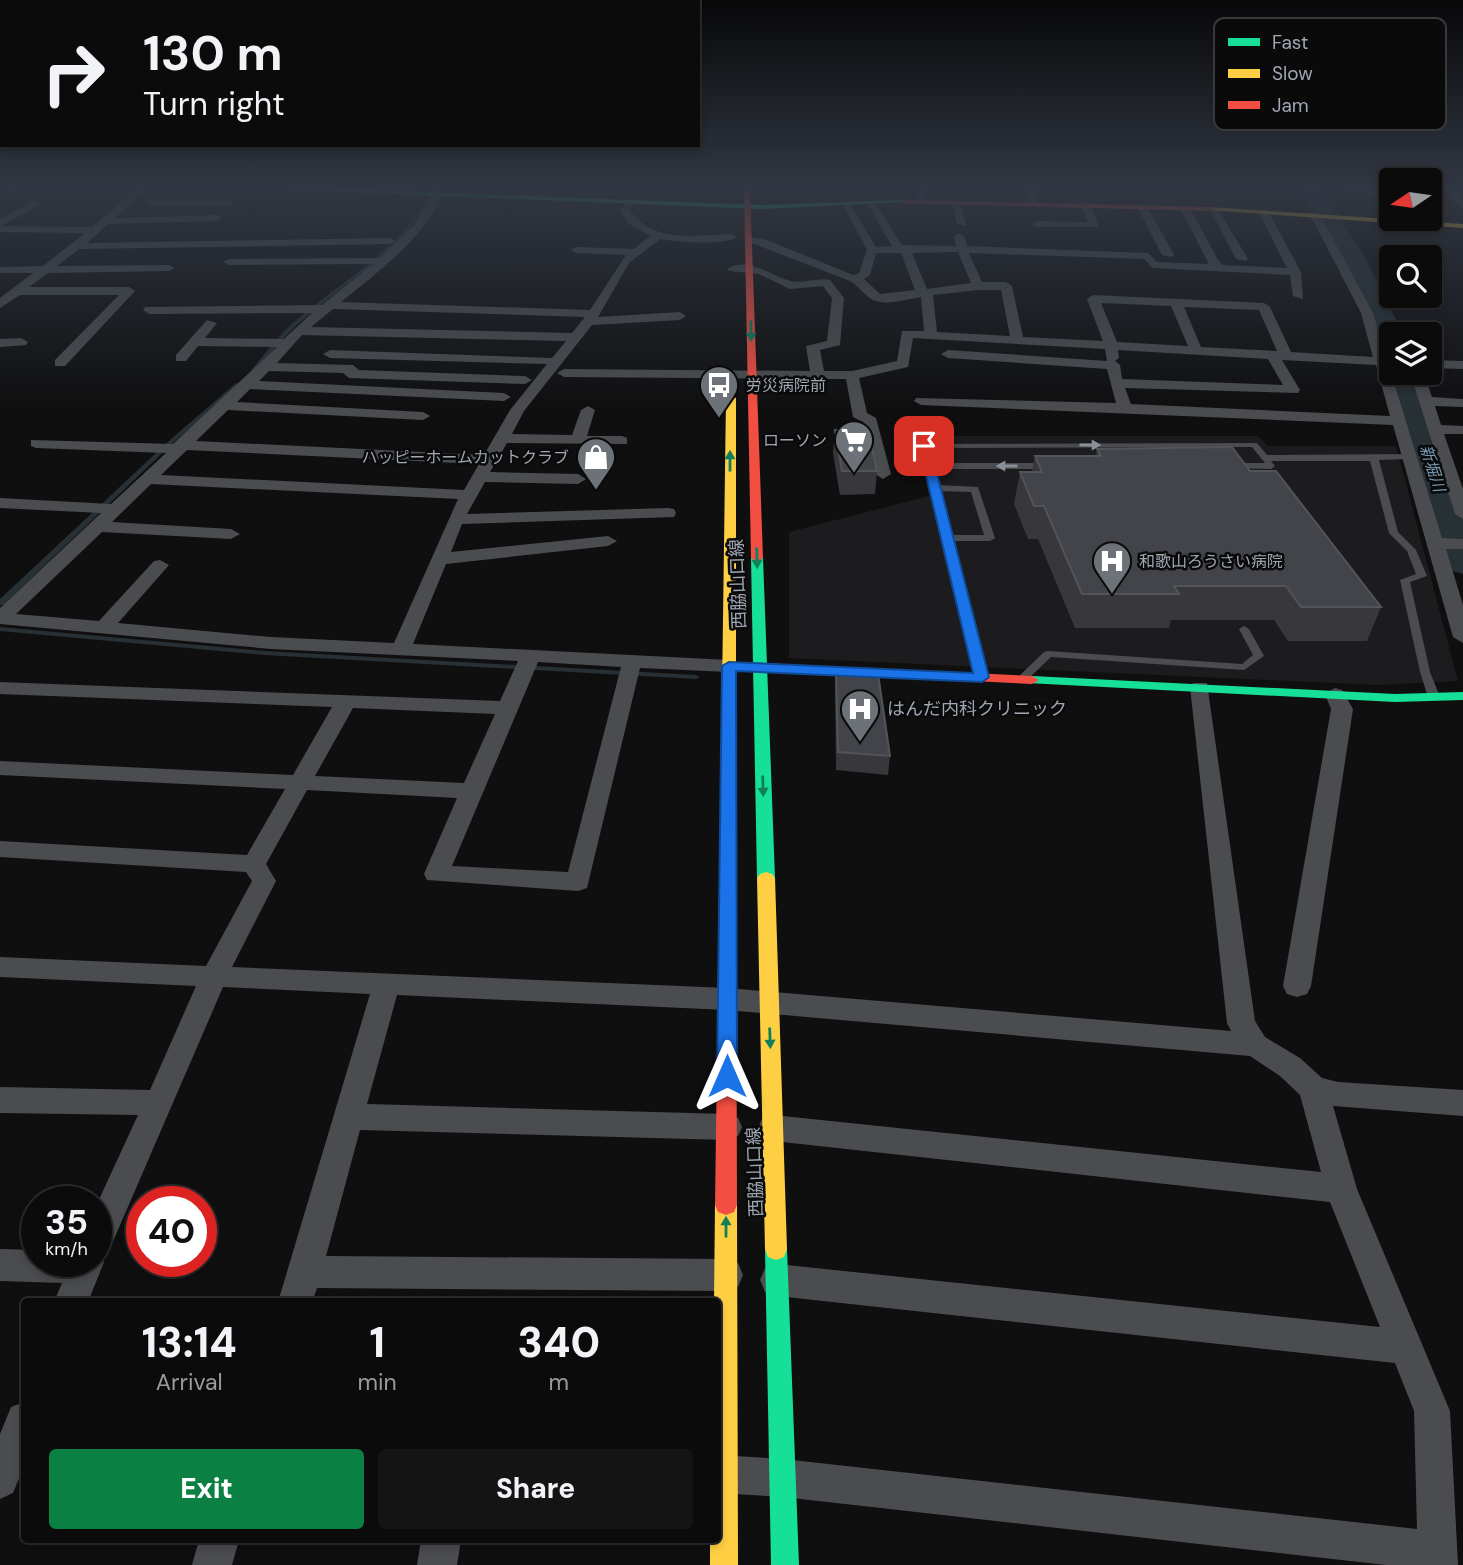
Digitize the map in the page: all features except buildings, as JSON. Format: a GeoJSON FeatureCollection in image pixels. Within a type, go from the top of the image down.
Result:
{"type":"FeatureCollection","features":[{"type":"Feature","properties":{"kind":"street"},"geometry":{"type":"LineString","coordinates":[[1,302],[55,262]]}},
{"type":"Feature","properties":{"kind":"street"},"geometry":{"type":"LineString","coordinates":[[0,503],[101,508],[144,479],[169,448],[225,406],[266,366],[280,346],[377,262]]}},
{"type":"Feature","properties":{"kind":"street"},"geometry":{"type":"LineString","coordinates":[[401,650],[456,519],[517,410],[549,374],[591,317],[624,262]]}},
{"type":"Feature","properties":{"kind":"street","name":"西脇山口線"},"geometry":{"type":"LineString","coordinates":[[732,276],[735,262]]}},
{"type":"Feature","properties":{"kind":"street","name":"西脇山口線"},"geometry":{"type":"LineString","coordinates":[[748,262],[785,1565]]}},
{"type":"Feature","properties":{"kind":"street"},"geometry":{"type":"LineString","coordinates":[[812,262],[864,284],[876,297],[978,286],[1006,286],[1017,339]]}},
{"type":"Feature","properties":{"kind":"street"},"geometry":{"type":"LineString","coordinates":[[732,276],[750,269],[761,271],[790,285],[826,282],[854,279],[864,275],[868,262]]}},
{"type":"Feature","properties":{"kind":"street"},"geometry":{"type":"LineString","coordinates":[[908,262],[918,287],[928,296],[931,335]]}},
{"type":"Feature","properties":{"kind":"street"},"geometry":{"type":"LineString","coordinates":[[968,262],[978,286]]}},
{"type":"Feature","properties":{"kind":"street"},"geometry":{"type":"LineString","coordinates":[[1151,262],[1153,265],[1295,272]]}},
{"type":"Feature","properties":{"kind":"street"},"geometry":{"type":"LineString","coordinates":[[1214,262],[1220,268]]}},
{"type":"Feature","properties":{"kind":"street"},"geometry":{"type":"LineString","coordinates":[[1283,286],[1298,292],[1295,272],[1290,262]]}},
{"type":"Feature","properties":{"kind":"street"},"geometry":{"type":"LineString","coordinates":[[1340,262],[1379,342]]}},
{"type":"Feature","properties":{"kind":"street"},"geometry":{"type":"LineString","coordinates":[[0,270],[169,268]]}},
{"type":"Feature","properties":{"kind":"street"},"geometry":{"type":"LineString","coordinates":[[818,375],[813,346],[833,345],[838,298],[826,282]]}},
{"type":"Feature","properties":{"kind":"street"},"geometry":{"type":"LineString","coordinates":[[17,291],[129,290],[60,363]]}},
{"type":"Feature","properties":{"kind":"street"},"geometry":{"type":"LineString","coordinates":[[1116,383],[1293,390],[1264,307],[1093,299],[1111,344],[1116,383],[1125,408]]}},
{"type":"Feature","properties":{"kind":"street"},"geometry":{"type":"LineString","coordinates":[[1176,303],[1196,350]]}},
{"type":"Feature","properties":{"kind":"street"},"geometry":{"type":"LineString","coordinates":[[149,310],[321,308],[591,317],[680,316]]}},
{"type":"Feature","properties":{"kind":"street"},"geometry":{"type":"LineString","coordinates":[[181,358],[211,323]]}},
{"type":"Feature","properties":{"kind":"street"},"geometry":{"type":"LineString","coordinates":[[300,331],[574,337]]}},
{"type":"Feature","properties":{"kind":"street"},"geometry":{"type":"LineString","coordinates":[[564,373],[731,368],[752,374],[852,375],[903,364],[907,334],[1379,361]]}},
{"type":"Feature","properties":{"kind":"street"},"geometry":{"type":"LineString","coordinates":[[0,343],[21,342]]}},
{"type":"Feature","properties":{"kind":"street"},"geometry":{"type":"LineString","coordinates":[[195,342],[280,346],[313,353],[547,360]]}},
{"type":"Feature","properties":{"kind":"street"},"geometry":{"type":"LineString","coordinates":[[948,354],[1113,365]]}},
{"type":"Feature","properties":{"kind":"street"},"geometry":{"type":"LineString","coordinates":[[1442,364],[1463,365]]}},
{"type":"Feature","properties":{"kind":"street"},"geometry":{"type":"LineString","coordinates":[[266,366],[353,369],[349,374],[525,380]]}},
{"type":"Feature","properties":{"kind":"street","name":"西脇山口線"},"geometry":{"type":"LineString","coordinates":[[724,1565],[721,1474],[726,1275],[731,368]]}},
{"type":"Feature","properties":{"kind":"street"},"geometry":{"type":"LineString","coordinates":[[852,375],[860,417],[869,418],[883,474]]}},
{"type":"Feature","properties":{"kind":"street"},"geometry":{"type":"LineString","coordinates":[[247,385],[504,397]]}},
{"type":"Feature","properties":{"kind":"street"},"geometry":{"type":"LineString","coordinates":[[1392,385],[1399,421],[1463,637]]}},
{"type":"Feature","properties":{"kind":"street"},"geometry":{"type":"LineString","coordinates":[[1421,385],[1463,514]]}},
{"type":"Feature","properties":{"kind":"street"},"geometry":{"type":"LineString","coordinates":[[921,401],[1399,421]]}},
{"type":"Feature","properties":{"kind":"street"},"geometry":{"type":"LineString","coordinates":[[1426,401],[1463,402]]}},
{"type":"Feature","properties":{"kind":"street"},"geometry":{"type":"LineString","coordinates":[[225,406],[423,416]]}},
{"type":"Feature","properties":{"kind":"street"},"geometry":{"type":"LineString","coordinates":[[578,440],[588,410]]}},
{"type":"Feature","properties":{"kind":"street"},"geometry":{"type":"LineString","coordinates":[[1435,429],[1463,430]]}},
{"type":"Feature","properties":{"kind":"street"},"geometry":{"type":"LineString","coordinates":[[502,438],[622,441]]}},
{"type":"Feature","properties":{"kind":"street"},"geometry":{"type":"LineString","coordinates":[[36,443],[489,460]]}},
{"type":"Feature","properties":{"kind":"street"},"geometry":{"type":"LineString","coordinates":[[480,477],[578,479]]}},
{"type":"Feature","properties":{"kind":"street"},"geometry":{"type":"LineString","coordinates":[[144,479],[469,495]]}},
{"type":"Feature","properties":{"kind":"street"},"geometry":{"type":"LineString","coordinates":[[0,618],[95,526],[101,508]]}},
{"type":"Feature","properties":{"kind":"street"},"geometry":{"type":"LineString","coordinates":[[456,519],[668,513]]}},
{"type":"Feature","properties":{"kind":"street"},"geometry":{"type":"LineString","coordinates":[[95,526],[231,534]]}},
{"type":"Feature","properties":{"kind":"street"},"geometry":{"type":"LineString","coordinates":[[439,559],[608,541]]}},
{"type":"Feature","properties":{"kind":"street"},"geometry":{"type":"LineString","coordinates":[[1436,543],[1463,544]]}},
{"type":"Feature","properties":{"kind":"street"},"geometry":{"type":"LineString","coordinates":[[103,628],[160,565]]}},
{"type":"Feature","properties":{"kind":"street"},"geometry":{"type":"LineString","coordinates":[[0,618],[271,643],[401,650],[526,666],[629,670],[729,666],[1335,694],[1463,696]]}},
{"type":"Feature","properties":{"kind":"street"},"geometry":{"type":"LineString","coordinates":[[526,666],[436,874],[578,882],[629,670]]}},
{"type":"Feature","properties":{"kind":"street"},"geometry":{"type":"LineString","coordinates":[[1200,687],[1241,1023],[1255,1045],[1290,1067],[1313,1089],[1338,1095],[1463,1103]]}},
{"type":"Feature","properties":{"kind":"street"},"geometry":{"type":"LineString","coordinates":[[0,688],[508,708]]}},
{"type":"Feature","properties":{"kind":"street"},"geometry":{"type":"LineString","coordinates":[[1297,986],[1342,709],[1335,694]]}},
{"type":"Feature","properties":{"kind":"street"},"geometry":{"type":"LineString","coordinates":[[254,864],[297,783],[346,701]]}},
{"type":"Feature","properties":{"kind":"street"},"geometry":{"type":"LineString","coordinates":[[0,768],[471,791]]}},
{"type":"Feature","properties":{"kind":"street"},"geometry":{"type":"LineString","coordinates":[[0,849],[254,864]]}},
{"type":"Feature","properties":{"kind":"street"},"geometry":{"type":"LineString","coordinates":[[112,1208],[213,978],[264,881],[254,864]]}},
{"type":"Feature","properties":{"kind":"street"},"geometry":{"type":"LineString","coordinates":[[0,967],[727,999],[1255,1045]]}},
{"type":"Feature","properties":{"kind":"street"},"geometry":{"type":"LineString","coordinates":[[386,984],[300,1287],[726,1275]]}},
{"type":"Feature","properties":{"kind":"street"},"geometry":{"type":"LineString","coordinates":[[721,1474],[783,1478],[1438,1558],[1432,1410],[1341,1189],[1313,1089]]}},
{"type":"Feature","properties":{"kind":"street"},"geometry":{"type":"LineString","coordinates":[[0,1100],[159,1103]]}},
{"type":"Feature","properties":{"kind":"street"},"geometry":{"type":"LineString","coordinates":[[349,1117],[727,1127]]}},
{"type":"Feature","properties":{"kind":"street"},"geometry":{"type":"LineString","coordinates":[[773,1128],[1341,1189]]}},
{"type":"Feature","properties":{"kind":"street"},"geometry":{"type":"LineString","coordinates":[[0,1265],[21,1263]]}},
{"type":"Feature","properties":{"kind":"street"},"geometry":{"type":"LineString","coordinates":[[73,1298],[82,1277]]}},
{"type":"Feature","properties":{"kind":"street"},"geometry":{"type":"LineString","coordinates":[[777,1280],[1405,1347]]}},
{"type":"Feature","properties":{"kind":"street"},"geometry":{"type":"LineString","coordinates":[[8,1468],[21,1429]]}},
{"type":"Feature","properties":{"kind":"street"},"geometry":{"type":"LineString","coordinates":[[212,1565],[218,1543]]}},
{"type":"Feature","properties":{"kind":"street"},"geometry":{"type":"LineString","coordinates":[[437,1565],[441,1543]]}},
{"type":"Feature","properties":{"kind":"lane"},"geometry":{"type":"LineString","coordinates":[[982,677],[924,446],[1254,445],[1268,462]]}},
{"type":"Feature","properties":{"kind":"lane"},"geometry":{"type":"LineString","coordinates":[[1216,466],[1410,456]]}},
{"type":"Feature","properties":{"kind":"lane"},"geometry":{"type":"LineString","coordinates":[[1374,457],[1394,533],[1411,550],[1422,576],[1405,580],[1424,672],[1434,697]]}},
{"type":"Feature","properties":{"kind":"lane"},"geometry":{"type":"LineString","coordinates":[[929,466],[1066,466]]}},
{"type":"Feature","properties":{"kind":"lane"},"geometry":{"type":"LineString","coordinates":[[934,488],[975,489],[990,538],[946,538]]}},
{"type":"Feature","properties":{"kind":"lane"},"geometry":{"type":"LineString","coordinates":[[1023,678],[1048,654],[1244,667],[1259,656],[1244,629]]}},
{"type":"Feature","properties":{"kind":"shaded area","name":"和歌山ろうさい病院"},"geometry":{"type":"Polygon","coordinates":[[[918,436],[1258,436],[1268,446],[1396,446],[1458,681],[1377,685],[789,658],[789,532],[929,496],[918,436]]]}},
{"type":"Feature","properties":{"kind":"waterway"},"geometry":{"type":"LineString","coordinates":[[254,370],[297,322],[373,262]]}},
{"type":"Feature","properties":{"kind":"waterway","name":"新堀川"},"geometry":{"type":"LineString","coordinates":[[1354,262],[1383,322]]}},
{"type":"Feature","properties":{"kind":"waterway"},"geometry":{"type":"LineString","coordinates":[[0,603],[173,440],[238,384]]}},
{"type":"Feature","properties":{"kind":"waterway","name":"新堀川"},"geometry":{"type":"LineString","coordinates":[[1406,385],[1463,562]]}},
{"type":"Feature","properties":{"kind":"waterway"},"geometry":{"type":"LineString","coordinates":[[0,629],[265,653],[696,677]]}},
{"type":"Feature","properties":{"kind":"traffic: fast"},"geometry":{"type":"LineString","coordinates":[[757,558],[766,878]]}},
{"type":"Feature","properties":{"kind":"traffic: fast"},"geometry":{"type":"LineString","coordinates":[[1032,680],[1395,698],[1463,696]]}},
{"type":"Feature","properties":{"kind":"traffic: fast"},"geometry":{"type":"LineString","coordinates":[[776,1249],[785,1565]]}},
{"type":"Feature","properties":{"kind":"traffic: slow"},"geometry":{"type":"LineString","coordinates":[[728,840],[731,398]]}},
{"type":"Feature","properties":{"kind":"traffic: slow"},"geometry":{"type":"LineString","coordinates":[[766,878],[776,1249]]}},
{"type":"Feature","properties":{"kind":"traffic: slow"},"geometry":{"type":"LineString","coordinates":[[724,1565],[726,1205]]}},
{"type":"Feature","properties":{"kind":"traffic: jam"},"geometry":{"type":"LineString","coordinates":[[749,262],[757,558]]}},
{"type":"Feature","properties":{"kind":"traffic: jam"},"geometry":{"type":"LineString","coordinates":[[739,666],[1032,680]]}},
{"type":"Feature","properties":{"kind":"traffic: jam"},"geometry":{"type":"LineString","coordinates":[[726,1205],[728,840]]}},
{"type":"Feature","properties":{"kind":"place","name":"労災病院前"},"geometry":{"type":"Point","coordinates":[719,419]}},
{"type":"Feature","properties":{"kind":"place","name":"ローソン"},"geometry":{"type":"Point","coordinates":[854,474]}},
{"type":"Feature","properties":{"kind":"place","name":"ハッピーホームカットクラブ"},"geometry":{"type":"Point","coordinates":[596,491]}},
{"type":"Feature","properties":{"kind":"place","name":"和歌山ろうさい病院"},"geometry":{"type":"Point","coordinates":[1112,595]}},
{"type":"Feature","properties":{"kind":"place","name":"はんだ内科クリニック"},"geometry":{"type":"Point","coordinates":[860,743]}},
{"type":"Feature","properties":{"kind":"route"},"geometry":{"type":"LineString","coordinates":[[727,1076],[729,666],[982,677],[924,446]]}}]}
